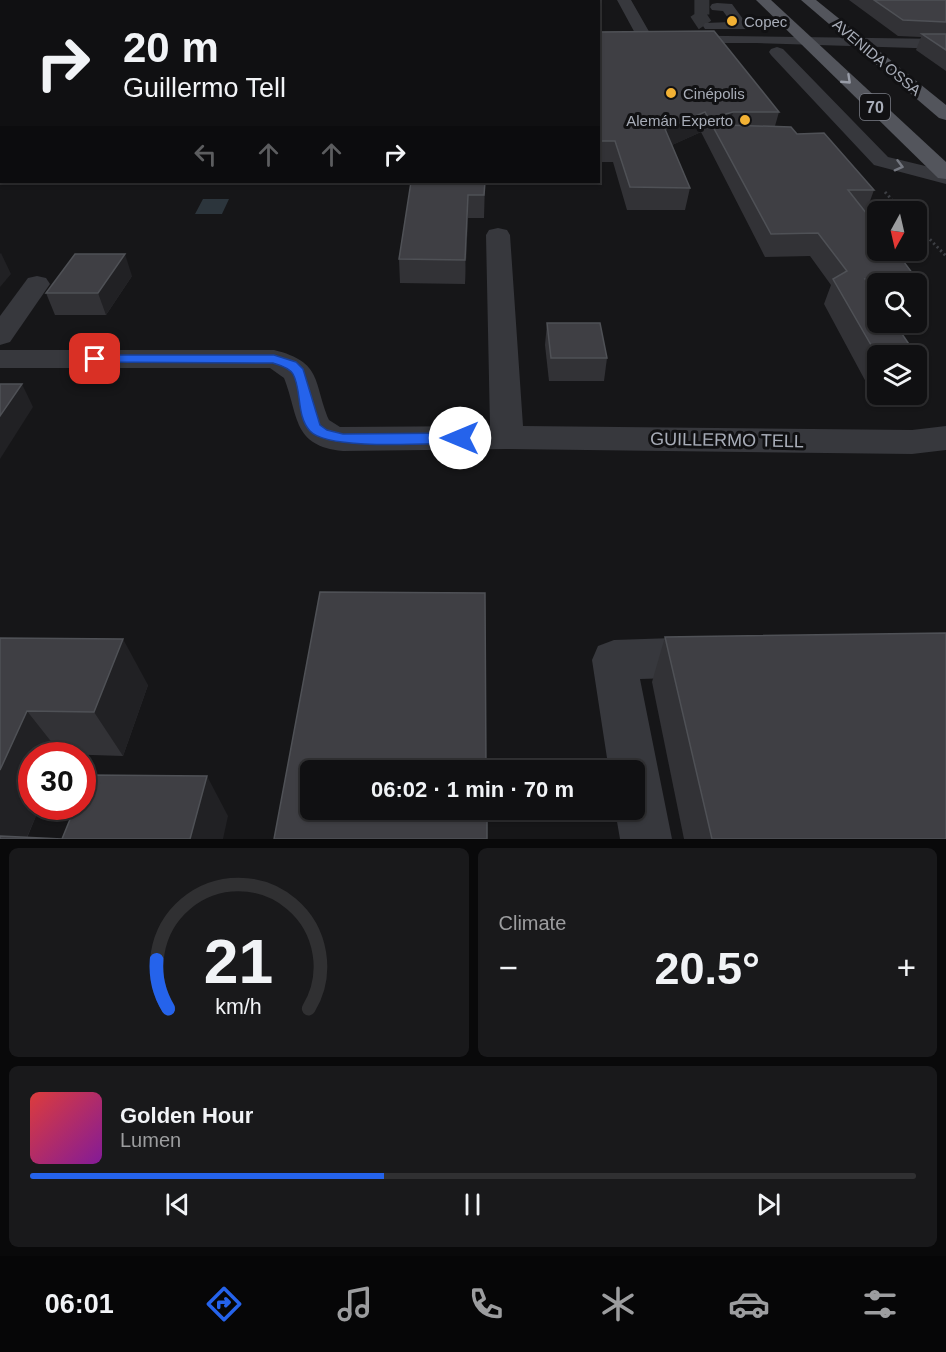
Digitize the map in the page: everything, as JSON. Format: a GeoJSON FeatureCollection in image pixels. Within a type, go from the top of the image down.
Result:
{"type":"FeatureCollection","features":[{"type":"Feature","properties":{"kind":"main road","name":"AVENIDA OSSA"},"geometry":{"type":"LineString","coordinates":[[763,0],[946,176]]}},
{"type":"Feature","properties":{"kind":"main road","name":"AVENIDA OSSA"},"geometry":{"type":"LineString","coordinates":[[808,0],[946,114]]}},
{"type":"Feature","properties":{"kind":"street"},"geometry":{"type":"LineString","coordinates":[[624,0],[646,39]]}},
{"type":"Feature","properties":{"kind":"street"},"geometry":{"type":"LineString","coordinates":[[692,39],[727,8]]}},
{"type":"Feature","properties":{"kind":"street"},"geometry":{"type":"LineString","coordinates":[[727,8],[761,20],[786,22]]}},
{"type":"Feature","properties":{"kind":"street"},"geometry":{"type":"LineString","coordinates":[[727,8],[756,39]]}},
{"type":"Feature","properties":{"kind":"street"},"geometry":{"type":"LineString","coordinates":[[600,39],[756,39],[946,44]]}},
{"type":"Feature","properties":{"kind":"street"},"geometry":{"type":"LineString","coordinates":[[777,52],[881,161],[946,176]]}},
{"type":"Feature","properties":{"kind":"street"},"geometry":{"type":"LineString","coordinates":[[804,81],[820,56]]}},
{"type":"Feature","properties":{"kind":"street"},"geometry":{"type":"LineString","coordinates":[[835,140],[860,140]]}},
{"type":"Feature","properties":{"kind":"street"},"geometry":{"type":"LineString","coordinates":[[498,235],[507,437]]}},
{"type":"Feature","properties":{"kind":"street"},"geometry":{"type":"LineString","coordinates":[[0,336],[37,284]]}},
{"type":"Feature","properties":{"kind":"street","name":"GUILLERMO TELL"},"geometry":{"type":"LineString","coordinates":[[0,359],[274,359],[291,365],[299,372],[315,428],[332,438],[507,437],[912,442],[946,438]]}},
{"type":"Feature","properties":{"kind":"street"},"geometry":{"type":"LineString","coordinates":[[632,760],[614,660],[744,656]]}},
{"type":"Feature","properties":{"kind":"street"},"geometry":{"type":"LineString","coordinates":[[643,820],[646,839]]}},
{"type":"Feature","properties":{"kind":"path"},"geometry":{"type":"LineString","coordinates":[[927,236],[946,256]]}},
{"type":"Feature","properties":{"kind":"shaded area"},"geometry":{"type":"Polygon","coordinates":[[[203,199],[229,199],[222,214],[195,214],[203,199]]]}},
{"type":"Feature","properties":{"kind":"building"},"geometry":{"type":"Polygon","coordinates":[[[874,0],[946,0],[946,22],[903,20],[874,0]]]}},
{"type":"Feature","properties":{"kind":"building"},"geometry":{"type":"Polygon","coordinates":[[[714,31],[779,112],[733,112],[722,118],[725,125],[791,127],[797,134],[824,133],[874,190],[848,190],[867,214],[867,261],[903,261],[912,273],[867,273],[867,279],[865,279],[867,282],[867,333],[901,333],[910,345],[871,345],[833,279],[847,271],[818,233],[771,234],[705,112],[665,129],[690,188],[630,187],[615,141],[600,141],[600,32],[714,31]]]}},
{"type":"Feature","properties":{"kind":"building"},"geometry":{"type":"Polygon","coordinates":[[[922,34],[946,34],[946,50],[922,34]]]}},
{"type":"Feature","properties":{"kind":"building"},"geometry":{"type":"Polygon","coordinates":[[[411,183],[485,183],[484,195],[468,195],[465,260],[399,259],[411,183]]]}},
{"type":"Feature","properties":{"kind":"building"},"geometry":{"type":"Polygon","coordinates":[[[75,254],[125,254],[98,293],[46,293],[75,254]]]}},
{"type":"Feature","properties":{"kind":"building"},"geometry":{"type":"Polygon","coordinates":[[[547,323],[600,323],[607,358],[551,358],[547,323]]]}},
{"type":"Feature","properties":{"kind":"building"},"geometry":{"type":"Polygon","coordinates":[[[0,384],[22,384],[0,416],[0,384]]]}},
{"type":"Feature","properties":{"kind":"building"},"geometry":{"type":"Polygon","coordinates":[[[320,592],[485,593],[486,760],[300,760],[300,820],[487,820],[487,839],[274,839],[320,592]]]}},
{"type":"Feature","properties":{"kind":"building"},"geometry":{"type":"Polygon","coordinates":[[[946,633],[946,839],[712,839],[665,637],[946,633]]]}},
{"type":"Feature","properties":{"kind":"building"},"geometry":{"type":"Polygon","coordinates":[[[0,638],[123,639],[94,712],[27,711],[0,770],[0,638]]]}},
{"type":"Feature","properties":{"kind":"building"},"geometry":{"type":"Polygon","coordinates":[[[96,775],[207,776],[190,839],[62,839],[70,820],[96,820],[96,775]]]}},
{"type":"Feature","properties":{"kind":"building"},"geometry":{"type":"Polygon","coordinates":[[[0,836],[62,839],[0,839],[0,836]]]}},
{"type":"Feature","properties":{"kind":"tunnel"},"geometry":{"type":"LineString","coordinates":[[705,25],[693,7],[717,7]]}},
{"type":"Feature","properties":{"kind":"place","name":"Copec"},"geometry":{"type":"Point","coordinates":[732,21]}},
{"type":"Feature","properties":{"kind":"place","name":"Cinépolis"},"geometry":{"type":"Point","coordinates":[671,93]}},
{"type":"Feature","properties":{"kind":"place","name":"Alemán Experto"},"geometry":{"type":"Point","coordinates":[745,120]}},
{"type":"Feature","properties":{"kind":"route"},"geometry":{"type":"LineString","coordinates":[[95,359],[274,359],[291,365],[299,372],[315,428],[332,438],[460,438]]}}]}
